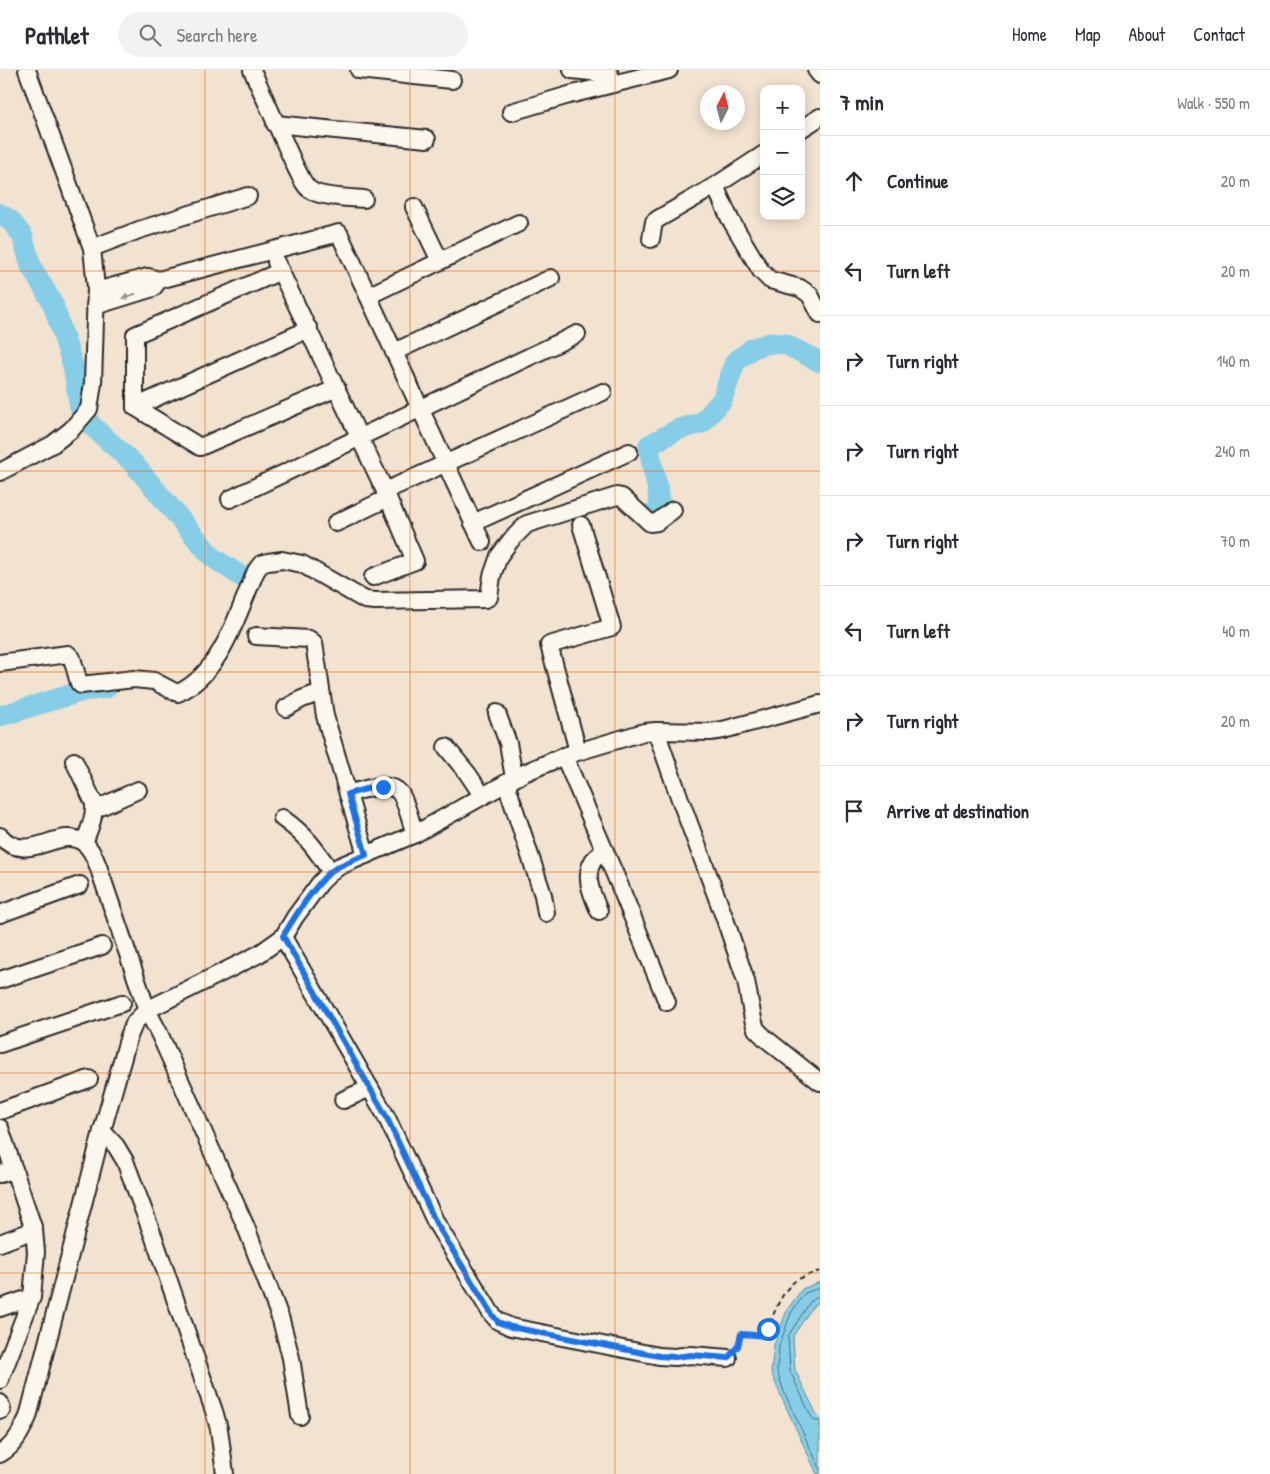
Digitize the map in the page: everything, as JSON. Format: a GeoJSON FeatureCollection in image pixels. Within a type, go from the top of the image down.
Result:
{"type":"FeatureCollection","features":[{"type":"Feature","properties":{"kind":"street"},"geometry":{"type":"LineString","coordinates":[[0,472],[52,444],[71,430],[89,409],[93,383],[95,298],[92,248],[27,70]]}},
{"type":"Feature","properties":{"kind":"street"},"geometry":{"type":"LineString","coordinates":[[252,70],[296,168],[310,191],[319,194],[364,199]]}},
{"type":"Feature","properties":{"kind":"street"},"geometry":{"type":"LineString","coordinates":[[359,70],[452,80]]}},
{"type":"Feature","properties":{"kind":"street"},"geometry":{"type":"LineString","coordinates":[[572,70],[610,74]]}},
{"type":"Feature","properties":{"kind":"street"},"geometry":{"type":"LineString","coordinates":[[511,112],[569,94],[669,70]]}},
{"type":"Feature","properties":{"kind":"street"},"geometry":{"type":"LineString","coordinates":[[816,70],[820,75]]}},
{"type":"Feature","properties":{"kind":"street"},"geometry":{"type":"LineString","coordinates":[[805,127],[820,117]]}},
{"type":"Feature","properties":{"kind":"street"},"geometry":{"type":"LineString","coordinates":[[276,124],[427,139]]}},
{"type":"Feature","properties":{"kind":"street"},"geometry":{"type":"LineString","coordinates":[[651,238],[654,222],[658,219],[715,186],[760,157]]}},
{"type":"Feature","properties":{"kind":"street"},"geometry":{"type":"LineString","coordinates":[[715,186],[730,219],[761,271],[770,280],[800,288],[806,292],[810,295],[820,314]]}},
{"type":"Feature","properties":{"kind":"street"},"geometry":{"type":"LineString","coordinates":[[92,248],[139,230],[248,196]]}},
{"type":"Feature","properties":{"kind":"street"},"geometry":{"type":"LineString","coordinates":[[414,208],[440,261]]}},
{"type":"Feature","properties":{"kind":"street"},"geometry":{"type":"LineString","coordinates":[[368,296],[519,224]]}},
{"type":"Feature","properties":{"kind":"street"},"geometry":{"type":"LineString","coordinates":[[95,298],[148,277],[159,280],[339,233],[482,542]]}},
{"type":"Feature","properties":{"kind":"street"},"geometry":{"type":"LineString","coordinates":[[271,250],[387,494],[416,561],[373,577]]}},
{"type":"Feature","properties":{"kind":"street"},"geometry":{"type":"LineString","coordinates":[[135,407],[134,335],[281,271]]}},
{"type":"Feature","properties":{"kind":"street"},"geometry":{"type":"LineString","coordinates":[[394,352],[551,278]]}},
{"type":"Feature","properties":{"kind":"street"},"geometry":{"type":"LineString","coordinates":[[135,407],[309,329]]}},
{"type":"Feature","properties":{"kind":"street"},"geometry":{"type":"LineString","coordinates":[[230,499],[577,334]]}},
{"type":"Feature","properties":{"kind":"street"},"geometry":{"type":"LineString","coordinates":[[135,407],[200,447],[337,388]]}},
{"type":"Feature","properties":{"kind":"street"},"geometry":{"type":"LineString","coordinates":[[336,523],[445,464],[602,392]]}},
{"type":"Feature","properties":{"kind":"street"},"geometry":{"type":"LineString","coordinates":[[473,524],[629,452]]}},
{"type":"Feature","properties":{"kind":"street"},"geometry":{"type":"LineString","coordinates":[[0,663],[68,654],[72,658],[81,685],[134,679],[154,682],[178,692],[200,678],[216,659],[224,646],[256,571],[261,564],[282,560],[302,564],[365,600],[485,599],[490,595],[494,570],[499,556],[527,524],[618,496],[622,497],[650,522],[657,522],[673,510]]}},
{"type":"Feature","properties":{"kind":"street"},"geometry":{"type":"LineString","coordinates":[[581,525],[612,627],[549,644],[571,754],[605,851],[667,1002]]}},
{"type":"Feature","properties":{"kind":"street"},"geometry":{"type":"LineString","coordinates":[[256,636],[312,640],[315,647],[325,716],[366,855]]}},
{"type":"Feature","properties":{"kind":"street"},"geometry":{"type":"LineString","coordinates":[[286,708],[302,699],[321,692]]}},
{"type":"Feature","properties":{"kind":"street"},"geometry":{"type":"LineString","coordinates":[[0,1454],[7,1450],[18,1437],[28,1417],[102,1131],[129,1036],[135,1022],[146,1010],[259,954],[283,936],[320,883],[340,866],[415,834],[510,780],[571,754],[635,734],[656,731],[710,732],[723,730],[820,704]]}},
{"type":"Feature","properties":{"kind":"street"},"geometry":{"type":"LineString","coordinates":[[497,713],[508,743],[510,780],[543,895],[546,914]]}},
{"type":"Feature","properties":{"kind":"street"},"geometry":{"type":"LineString","coordinates":[[656,731],[725,918],[746,981],[756,1029],[820,1082]]}},
{"type":"Feature","properties":{"kind":"street"},"geometry":{"type":"LineString","coordinates":[[446,747],[482,795]]}},
{"type":"Feature","properties":{"kind":"street"},"geometry":{"type":"LineString","coordinates":[[74,761],[94,803],[93,822],[84,843]]}},
{"type":"Feature","properties":{"kind":"street"},"geometry":{"type":"LineString","coordinates":[[348,794],[373,787],[394,788],[400,792],[415,834]]}},
{"type":"Feature","properties":{"kind":"street"},"geometry":{"type":"LineString","coordinates":[[94,810],[138,790]]}},
{"type":"Feature","properties":{"kind":"street"},"geometry":{"type":"LineString","coordinates":[[282,818],[300,831],[315,848],[331,872]]}},
{"type":"Feature","properties":{"kind":"street"},"geometry":{"type":"LineString","coordinates":[[0,836],[14,847],[25,848],[68,838],[76,839],[84,843],[92,853],[146,1010],[159,1033],[246,1228],[281,1320],[291,1358],[300,1416]]}},
{"type":"Feature","properties":{"kind":"street"},"geometry":{"type":"LineString","coordinates":[[599,911],[588,877],[593,860],[605,851]]}},
{"type":"Feature","properties":{"kind":"street"},"geometry":{"type":"LineString","coordinates":[[0,914],[80,885]]}},
{"type":"Feature","properties":{"kind":"street"},"geometry":{"type":"LineString","coordinates":[[283,936],[386,1116],[436,1223],[498,1322],[511,1327],[659,1356],[691,1355],[728,1358]]}},
{"type":"Feature","properties":{"kind":"street"},"geometry":{"type":"LineString","coordinates":[[0,980],[102,946]]}},
{"type":"Feature","properties":{"kind":"street"},"geometry":{"type":"LineString","coordinates":[[0,1044],[122,1003]]}},
{"type":"Feature","properties":{"kind":"street"},"geometry":{"type":"LineString","coordinates":[[0,1111],[89,1080]]}},
{"type":"Feature","properties":{"kind":"street"},"geometry":{"type":"LineString","coordinates":[[342,1100],[370,1088]]}},
{"type":"Feature","properties":{"kind":"street"},"geometry":{"type":"LineString","coordinates":[[0,1128],[7,1171],[34,1230],[36,1252],[32,1297],[2,1372]]}},
{"type":"Feature","properties":{"kind":"street"},"geometry":{"type":"LineString","coordinates":[[102,1131],[116,1146],[124,1161],[154,1238],[214,1410],[219,1429],[225,1474]]}},
{"type":"Feature","properties":{"kind":"street"},"geometry":{"type":"LineString","coordinates":[[0,1242],[34,1230]]}},
{"type":"Feature","properties":{"kind":"street"},"geometry":{"type":"LineString","coordinates":[[0,1308],[32,1297]]}},
{"type":"Feature","properties":{"kind":"path"},"geometry":{"type":"LineString","coordinates":[[728,1358],[738,1346],[741,1334],[767,1336],[780,1301],[792,1284],[801,1278],[820,1271]]}},
{"type":"Feature","properties":{"kind":"water"},"geometry":{"type":"Polygon","coordinates":[[[820,1282],[820,1301],[814,1305],[793,1336],[795,1370],[820,1419],[820,1474],[817,1474],[771,1372],[774,1345],[787,1310],[802,1289],[820,1282]]]}},
{"type":"Feature","properties":{"kind":"waterway"},"geometry":{"type":"LineString","coordinates":[[0,214],[10,220],[22,235],[31,266],[53,304],[73,366],[80,407],[92,426],[133,463],[212,557],[251,583]]}},
{"type":"Feature","properties":{"kind":"waterway"},"geometry":{"type":"LineString","coordinates":[[642,514],[650,520],[658,519],[658,492],[649,445],[679,429],[702,423],[722,400],[735,362],[753,348],[770,343],[785,344],[820,362]]}},
{"type":"Feature","properties":{"kind":"waterway"},"geometry":{"type":"LineString","coordinates":[[0,716],[83,691],[106,688]]}},
{"type":"Feature","properties":{"kind":"route"},"geometry":{"type":"LineString","coordinates":[[383,787],[373,787],[348,794],[366,855],[331,872],[320,883],[283,936],[386,1116],[418,1186],[452,1252],[491,1313],[498,1322],[511,1327],[659,1356],[675,1357],[691,1355],[728,1358],[738,1346],[741,1334],[767,1336],[768,1329]]}}]}
